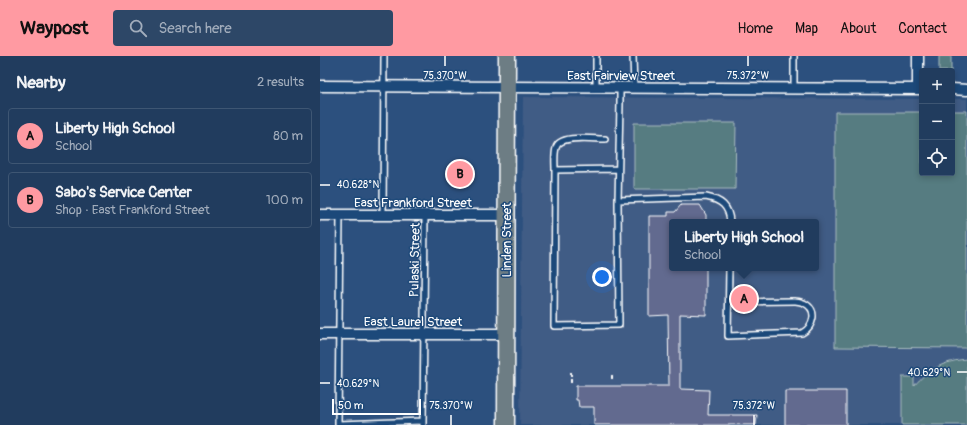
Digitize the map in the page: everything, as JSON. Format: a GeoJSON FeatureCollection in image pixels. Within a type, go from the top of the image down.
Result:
{"type":"FeatureCollection","features":[{"type":"Feature","properties":{"kind":"main road","name":"Linden Street"},"geometry":{"type":"LineString","coordinates":[[506,425],[505,215],[507,56]]}},
{"type":"Feature","properties":{"kind":"street"},"geometry":{"type":"LineString","coordinates":[[918,56],[919,72]]}},
{"type":"Feature","properties":{"kind":"street","name":"East Fairview Street"},"geometry":{"type":"LineString","coordinates":[[320,86],[919,89]]}},
{"type":"Feature","properties":{"kind":"street"},"geometry":{"type":"LineString","coordinates":[[955,89],[967,90]]}},
{"type":"Feature","properties":{"kind":"street","name":"East Frankford Street"},"geometry":{"type":"LineString","coordinates":[[320,215],[505,215]]}},
{"type":"Feature","properties":{"kind":"street","name":"East Laurel Street"},"geometry":{"type":"LineString","coordinates":[[320,334],[506,334]]}},
{"type":"Feature","properties":{"kind":"lane"},"geometry":{"type":"LineString","coordinates":[[383,215],[384,56]]}},
{"type":"Feature","properties":{"kind":"lane"},"geometry":{"type":"LineString","coordinates":[[596,56],[596,88]]}},
{"type":"Feature","properties":{"kind":"lane"},"geometry":{"type":"LineString","coordinates":[[633,56],[634,88]]}},
{"type":"Feature","properties":{"kind":"lane"},"geometry":{"type":"LineString","coordinates":[[794,56],[794,88]]}},
{"type":"Feature","properties":{"kind":"lane"},"geometry":{"type":"LineString","coordinates":[[605,139],[568,139],[560,141],[556,147],[554,326],[619,325],[618,168],[620,88]]}},
{"type":"Feature","properties":{"kind":"lane"},"geometry":{"type":"LineString","coordinates":[[555,170],[618,168]]}},
{"type":"Feature","properties":{"kind":"lane"},"geometry":{"type":"LineString","coordinates":[[618,200],[706,197],[715,199],[726,207],[730,219]]}},
{"type":"Feature","properties":{"kind":"lane"},"geometry":{"type":"LineString","coordinates":[[340,215],[338,424],[423,423]]}},
{"type":"Feature","properties":{"kind":"lane","name":"Pulaski Street"},"geometry":{"type":"LineString","coordinates":[[423,423],[425,215]]}},
{"type":"Feature","properties":{"kind":"lane"},"geometry":{"type":"LineString","coordinates":[[729,271],[728,336],[802,333],[807,330],[812,321],[813,314],[810,308],[804,303],[795,301],[729,302]]}},
{"type":"Feature","properties":{"kind":"path"},"geometry":{"type":"LineString","coordinates":[[571,372],[571,386]]}},
{"type":"Feature","properties":{"kind":"path"},"geometry":{"type":"LineString","coordinates":[[612,374],[612,379]]}},
{"type":"Feature","properties":{"kind":"shaded area"},"geometry":{"type":"Polygon","coordinates":[[[523,97],[919,99],[919,176],[955,176],[955,99],[967,99],[967,425],[520,425],[523,97]]]}},
{"type":"Feature","properties":{"kind":"green space"},"geometry":{"type":"Polygon","coordinates":[[[939,56],[951,56],[951,68],[939,68],[939,56]]]}},
{"type":"Feature","properties":{"kind":"green space"},"geometry":{"type":"Polygon","coordinates":[[[955,111],[967,111],[967,348],[835,347],[835,112],[919,112],[919,176],[955,176],[955,111]]]}},
{"type":"Feature","properties":{"kind":"green space"},"geometry":{"type":"Polygon","coordinates":[[[634,123],[736,123],[735,189],[634,189],[634,123]]]}},
{"type":"Feature","properties":{"kind":"green space"},"geometry":{"type":"Polygon","coordinates":[[[967,359],[967,425],[902,425],[902,377],[914,377],[914,386],[925,375],[938,367],[951,362],[967,359]]]}},
{"type":"Feature","properties":{"kind":"building"},"geometry":{"type":"Polygon","coordinates":[[[681,205],[700,205],[706,215],[706,219],[669,219],[669,271],[706,271],[706,315],[680,314],[680,389],[709,390],[708,415],[757,415],[756,425],[594,425],[594,407],[579,407],[578,400],[576,400],[576,386],[669,386],[668,315],[649,316],[649,216],[668,216],[668,212],[675,212],[681,205]]]}},
{"type":"Feature","properties":{"kind":"building"},"geometry":{"type":"Polygon","coordinates":[[[785,391],[846,391],[846,425],[785,425],[785,391]]]}},
{"type":"Feature","properties":{"kind":"place","name":"Sabo's Service Center"},"geometry":{"type":"Point","coordinates":[460,174]}},
{"type":"Feature","properties":{"kind":"place","name":"Liberty High School"},"geometry":{"type":"Point","coordinates":[744,299]}}]}
